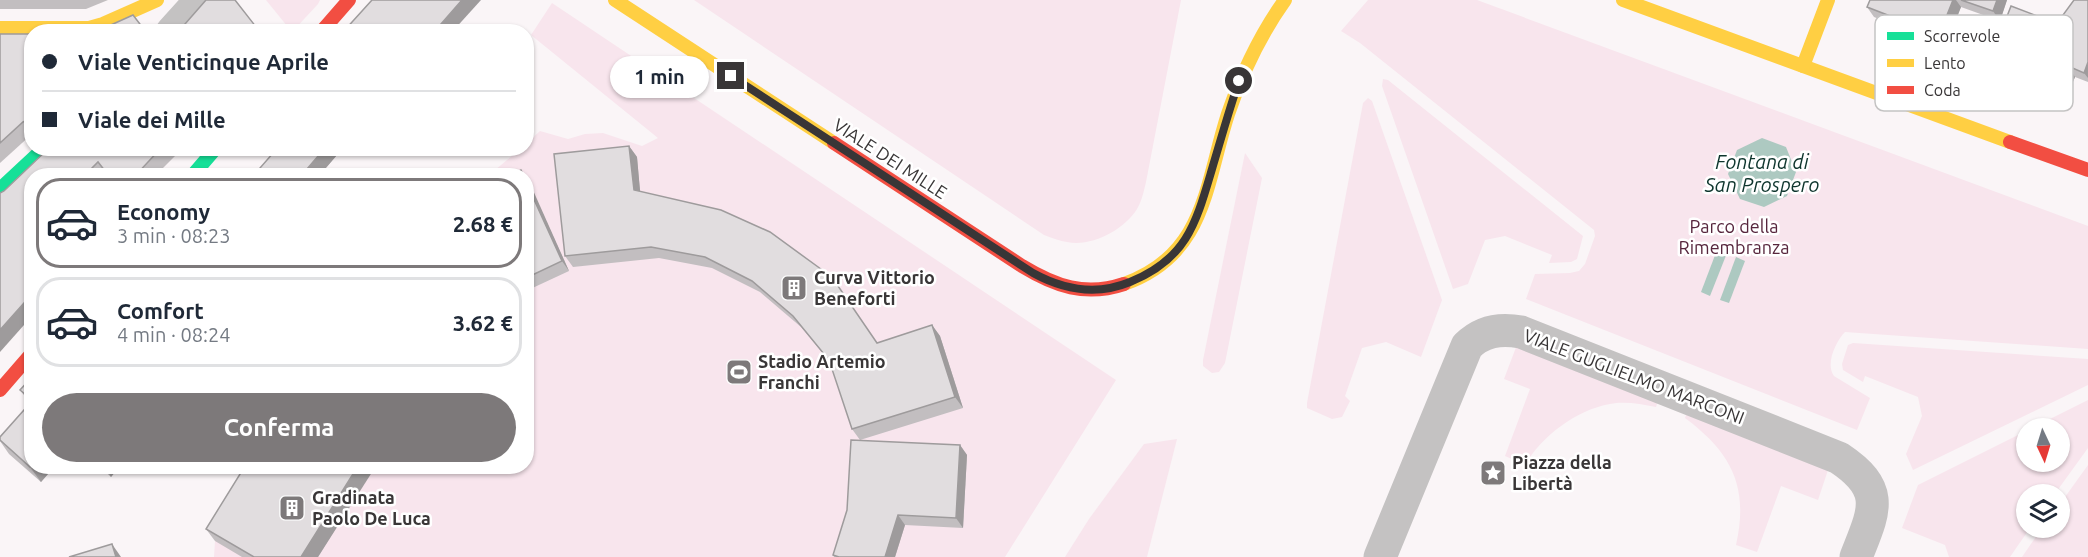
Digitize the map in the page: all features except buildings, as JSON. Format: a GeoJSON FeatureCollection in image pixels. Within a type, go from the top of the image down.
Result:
{"type":"FeatureCollection","features":[{"type":"Feature","properties":{"kind":"street"},"geometry":{"type":"LineString","coordinates":[[104,24],[157,0]]}},
{"type":"Feature","properties":{"kind":"street"},"geometry":{"type":"LineString","coordinates":[[179,24],[201,0]]}},
{"type":"Feature","properties":{"kind":"street","name":"VIALE DEI MILLE"},"geometry":{"type":"LineString","coordinates":[[615,0],[1022,266],[1046,279],[1071,288],[1101,289],[1130,282],[1160,266],[1177,251],[1195,223],[1239,81],[1262,32],[1285,0]]}},
{"type":"Feature","properties":{"kind":"street"},"geometry":{"type":"LineString","coordinates":[[1623,0],[1875,92]]}},
{"type":"Feature","properties":{"kind":"street"},"geometry":{"type":"LineString","coordinates":[[1803,66],[1828,0]]}},
{"type":"Feature","properties":{"kind":"street"},"geometry":{"type":"LineString","coordinates":[[328,24],[346,2]]}},
{"type":"Feature","properties":{"kind":"street"},"geometry":{"type":"LineString","coordinates":[[0,28],[24,28]]}},
{"type":"Feature","properties":{"kind":"street"},"geometry":{"type":"LineString","coordinates":[[1926,111],[2088,170]]}},
{"type":"Feature","properties":{"kind":"street"},"geometry":{"type":"LineString","coordinates":[[0,189],[35,156]]}},
{"type":"Feature","properties":{"kind":"street"},"geometry":{"type":"LineString","coordinates":[[199,168],[209,156]]}},
{"type":"Feature","properties":{"kind":"street","name":"VIALE GUGLIELMO MARCONI"},"geometry":{"type":"LineString","coordinates":[[1380,557],[1467,346],[1475,338],[1498,330],[1521,332],[1839,458],[1860,473],[1870,488],[1872,498],[1873,510],[1870,522],[1856,557]]}},
{"type":"Feature","properties":{"kind":"street"},"geometry":{"type":"LineString","coordinates":[[0,390],[24,362]]}},
{"type":"Feature","properties":{"kind":"green space"},"geometry":{"type":"Polygon","coordinates":[[[266,0],[320,0],[299,24],[286,24],[266,0]]]}},
{"type":"Feature","properties":{"kind":"green space"},"geometry":{"type":"Polygon","coordinates":[[[694,0],[1181,0],[1146,182],[1139,206],[1124,224],[1097,239],[1077,243],[1044,235],[694,0]]]}},
{"type":"Feature","properties":{"kind":"green space","name":"Parco della Rimembranza"},"geometry":{"type":"Polygon","coordinates":[[[1368,0],[1477,0],[2088,226],[2088,349],[1845,332],[1835,347],[1831,365],[1834,376],[1870,398],[1857,430],[1526,299],[1535,274],[1579,271],[1585,264],[1595,236],[1594,230],[1360,43],[1341,31],[1368,0]]]}},
{"type":"Feature","properties":{"kind":"green space","name":"Stadio Artemio Franchi"},"geometry":{"type":"Polygon","coordinates":[[[552,3],[1116,380],[1005,557],[214,557],[215,541],[257,474],[534,474],[534,168],[497,168],[512,156],[534,156],[534,137],[540,131],[568,139],[585,134],[603,133],[642,146],[658,138],[534,37],[534,30],[552,3]]]}},
{"type":"Feature","properties":{"kind":"green space"},"geometry":{"type":"Polygon","coordinates":[[[1383,79],[1388,80],[1583,236],[1577,259],[1571,262],[1549,263],[1552,255],[1505,236],[1485,240],[1468,284],[1453,289],[1382,86],[1383,79]]]}},
{"type":"Feature","properties":{"kind":"green space"},"geometry":{"type":"Polygon","coordinates":[[[1368,98],[1372,101],[1442,300],[1421,357],[1386,342],[1362,348],[1345,396],[1350,401],[1342,417],[1332,419],[1307,408],[1307,403],[1363,103],[1368,98]]]}},
{"type":"Feature","properties":{"kind":"green space"},"geometry":{"type":"Polygon","coordinates":[[[1245,153],[1262,178],[1225,363],[1219,372],[1212,373],[1203,366],[1203,360],[1245,153]]]}},
{"type":"Feature","properties":{"kind":"green space"},"geometry":{"type":"Polygon","coordinates":[[[1518,342],[1659,397],[1656,407],[1621,403],[1597,407],[1561,426],[1541,444],[1525,465],[1505,456],[1530,389],[1504,379],[1518,342]]]}},
{"type":"Feature","properties":{"kind":"green space"},"geometry":{"type":"Polygon","coordinates":[[[1853,343],[2088,359],[2088,385],[1913,470],[1906,454],[1922,416],[1918,397],[1865,376],[1863,382],[1843,370],[1842,364],[1848,345],[1853,343]]]}},
{"type":"Feature","properties":{"kind":"green space"},"geometry":{"type":"Polygon","coordinates":[[[2088,400],[2088,448],[2062,484],[2016,484],[2016,538],[2023,538],[2010,557],[1949,557],[1945,545],[1902,528],[1918,485],[2016,436],[2016,472],[2070,472],[2070,418],[2052,418],[2088,400]]]}},
{"type":"Feature","properties":{"kind":"green space"},"geometry":{"type":"Polygon","coordinates":[[[1689,407],[1830,464],[1818,500],[1781,486],[1757,552],[1736,545],[1740,506],[1733,473],[1715,444],[1685,418],[1689,407]]]}},
{"type":"Feature","properties":{"kind":"green space"},"geometry":{"type":"Polygon","coordinates":[[[1177,439],[1147,557],[1065,557],[1089,519],[1144,444],[1177,439]]]}},
{"type":"Feature","properties":{"kind":"green space"},"geometry":{"type":"Polygon","coordinates":[[[2088,465],[2088,557],[2022,557],[2035,538],[2070,538],[2070,490],[2088,465]]]}},
{"type":"Feature","properties":{"kind":"water","name":"Fontana di San Prospero"},"geometry":{"type":"Polygon","coordinates":[[[1762,138],[1786,147],[1796,172],[1787,196],[1764,207],[1740,199],[1728,174],[1737,150],[1762,138]]]}},
{"type":"Feature","properties":{"kind":"water"},"geometry":{"type":"Polygon","coordinates":[[[1717,250],[1727,253],[1710,296],[1701,292],[1717,250]]]}},
{"type":"Feature","properties":{"kind":"water"},"geometry":{"type":"Polygon","coordinates":[[[1736,257],[1745,261],[1729,303],[1720,300],[1736,257]]]}},
{"type":"Feature","properties":{"kind":"traffic: fast"},"geometry":{"type":"LineString","coordinates":[[0,189],[35,156]]}},
{"type":"Feature","properties":{"kind":"traffic: fast"},"geometry":{"type":"LineString","coordinates":[[199,168],[209,156]]}},
{"type":"Feature","properties":{"kind":"traffic: slow"},"geometry":{"type":"LineString","coordinates":[[103,24],[157,0]]}},
{"type":"Feature","properties":{"kind":"traffic: slow"},"geometry":{"type":"LineString","coordinates":[[615,0],[834,143]]}},
{"type":"Feature","properties":{"kind":"traffic: slow"},"geometry":{"type":"LineString","coordinates":[[1124,284],[1151,271],[1172,255],[1187,236],[1207,191],[1228,114],[1239,84],[1252,55],[1285,0]]}},
{"type":"Feature","properties":{"kind":"traffic: slow"},"geometry":{"type":"LineString","coordinates":[[1623,0],[1875,92]]}},
{"type":"Feature","properties":{"kind":"traffic: slow"},"geometry":{"type":"LineString","coordinates":[[1803,66],[1828,0]]}},
{"type":"Feature","properties":{"kind":"traffic: slow"},"geometry":{"type":"LineString","coordinates":[[0,28],[24,28]]}},
{"type":"Feature","properties":{"kind":"traffic: slow"},"geometry":{"type":"LineString","coordinates":[[1926,111],[2010,142]]}},
{"type":"Feature","properties":{"kind":"traffic: jam"},"geometry":{"type":"LineString","coordinates":[[328,24],[349,0]]}},
{"type":"Feature","properties":{"kind":"traffic: jam"},"geometry":{"type":"LineString","coordinates":[[2010,142],[2088,170]]}},
{"type":"Feature","properties":{"kind":"traffic: jam"},"geometry":{"type":"LineString","coordinates":[[834,143],[1022,266],[1046,279],[1083,289],[1110,288],[1124,284]]}},
{"type":"Feature","properties":{"kind":"traffic: jam"},"geometry":{"type":"LineString","coordinates":[[0,390],[24,362]]}},
{"type":"Feature","properties":{"kind":"place","name":"Curva Vittorio Beneforti"},"geometry":{"type":"Point","coordinates":[794,288]}},
{"type":"Feature","properties":{"kind":"place","name":"Stadio Artemio Franchi"},"geometry":{"type":"Point","coordinates":[739,372]}},
{"type":"Feature","properties":{"kind":"place","name":"Piazza della Libertà"},"geometry":{"type":"Point","coordinates":[1493,473]}},
{"type":"Feature","properties":{"kind":"place","name":"Gradinata Paolo De Luca"},"geometry":{"type":"Point","coordinates":[292,508]}},
{"type":"Feature","properties":{"kind":"route"},"geometry":{"type":"LineString","coordinates":[[731,76],[1033,273],[1055,284],[1079,290],[1119,286],[1139,278],[1160,266],[1184,242],[1199,213],[1239,81]]}}]}
